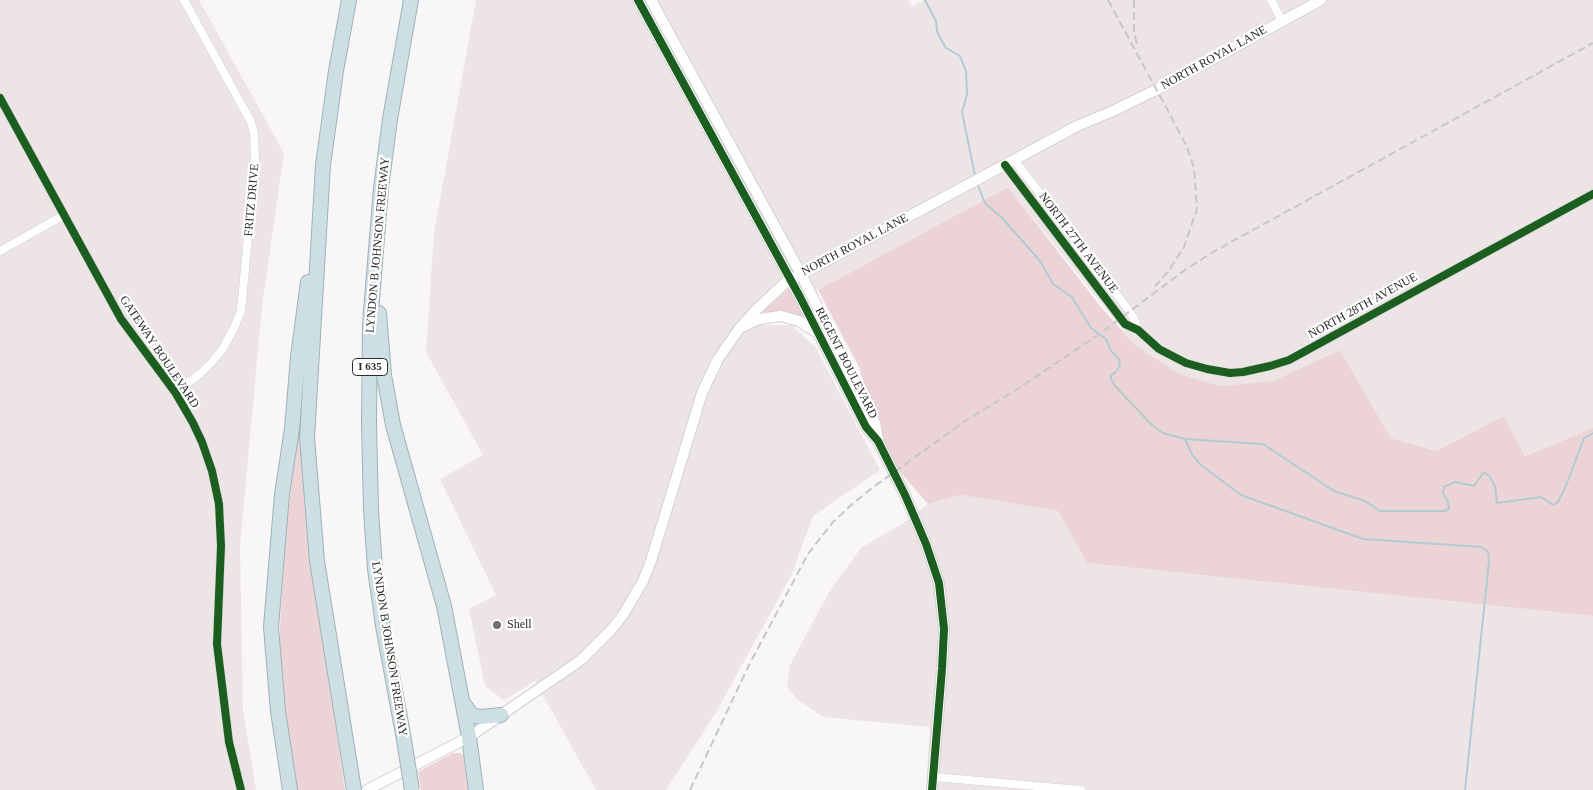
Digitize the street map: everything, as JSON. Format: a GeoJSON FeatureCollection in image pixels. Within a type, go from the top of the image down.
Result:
{"type":"FeatureCollection","features":[{"type":"Feature","properties":{"kind":"highway"},"geometry":{"type":"LineString","coordinates":[[290,790],[278,711],[271,627],[272,608],[281,500],[292,429],[298,357],[336,71],[349,0]]}},
{"type":"Feature","properties":{"kind":"highway","name":"LYNDON B JOHNSON FREEWAY"},"geometry":{"type":"LineString","coordinates":[[411,0],[390,120],[381,188],[370,324],[369,424],[371,510],[375,568],[412,790]]}},
{"type":"Feature","properties":{"kind":"highway"},"geometry":{"type":"LineString","coordinates":[[324,165],[308,448],[317,560],[354,790]]}},
{"type":"Feature","properties":{"kind":"highway"},"geometry":{"type":"LineString","coordinates":[[381,188],[379,313],[384,375],[397,444],[444,606],[469,737],[476,790]]}},
{"type":"Feature","properties":{"kind":"highway"},"geometry":{"type":"LineString","coordinates":[[462,699],[468,711],[472,714],[480,717],[501,715]]}},
{"type":"Feature","properties":{"kind":"main road","name":"REGENT BOULEVARD"},"geometry":{"type":"LineString","coordinates":[[638,0],[790,280],[866,427],[878,441],[906,495],[926,544],[939,583],[944,629],[932,790]]}},
{"type":"Feature","properties":{"kind":"main road","name":"REGENT BOULEVARD"},"geometry":{"type":"LineString","coordinates":[[651,0],[801,274],[875,423],[878,441]]}},
{"type":"Feature","properties":{"kind":"main road","name":"NORTH ROYAL LANE"},"geometry":{"type":"LineString","coordinates":[[367,790],[469,737],[581,660],[606,636],[623,615],[643,580],[661,532],[704,388],[718,359],[739,329],[761,304],[790,280],[801,274],[1078,126],[1156,90],[1321,0]]}},
{"type":"Feature","properties":{"kind":"main road"},"geometry":{"type":"LineString","coordinates":[[739,329],[759,319],[781,316],[799,321],[818,333]]}},
{"type":"Feature","properties":{"kind":"street","name":"FRITZ DRIVE"},"geometry":{"type":"LineString","coordinates":[[175,392],[200,374],[222,350],[240,311],[256,163],[254,133],[251,122],[184,0]]}},
{"type":"Feature","properties":{"kind":"street"},"geometry":{"type":"LineString","coordinates":[[1271,0],[1282,21]]}},
{"type":"Feature","properties":{"kind":"street","name":"GATEWAY BOULEVARD"},"geometry":{"type":"LineString","coordinates":[[0,98],[121,320],[175,392],[193,422],[202,442],[212,471],[219,504],[221,546],[218,644],[229,742],[241,790]]}},
{"type":"Feature","properties":{"kind":"street","name":"NORTH 27TH AVENUE"},"geometry":{"type":"LineString","coordinates":[[1009,163],[1100,271],[1134,318],[1138,330]]}},
{"type":"Feature","properties":{"kind":"street","name":"NORTH 27TH AVENUE"},"geometry":{"type":"LineString","coordinates":[[1009,163],[1126,324],[1138,330]]}},
{"type":"Feature","properties":{"kind":"street","name":"NORTH 28TH AVENUE"},"geometry":{"type":"LineString","coordinates":[[1138,330],[1159,349],[1200,367],[1230,373],[1270,366],[1288,360],[1593,194]]}},
{"type":"Feature","properties":{"kind":"street"},"geometry":{"type":"LineString","coordinates":[[0,251],[64,216]]}},
{"type":"Feature","properties":{"kind":"street"},"geometry":{"type":"LineString","coordinates":[[1091,278],[1100,271]]}},
{"type":"Feature","properties":{"kind":"street"},"geometry":{"type":"LineString","coordinates":[[934,777],[1081,790]]}},
{"type":"Feature","properties":{"kind":"shaded area"},"geometry":{"type":"Polygon","coordinates":[[[0,0],[199,0],[284,153],[262,307],[240,546],[243,711],[256,790],[0,790],[0,0]]]}},
{"type":"Feature","properties":{"kind":"shaded area"},"geometry":{"type":"Polygon","coordinates":[[[476,0],[908,0],[912,7],[924,0],[1593,0],[1593,428],[1525,456],[1504,416],[1436,451],[1391,438],[1340,350],[1273,381],[1221,386],[1179,374],[1135,345],[1008,187],[818,290],[762,325],[792,325],[816,348],[880,470],[813,516],[791,576],[715,714],[666,790],[596,790],[535,681],[504,700],[485,686],[469,609],[496,595],[440,479],[483,455],[426,352],[434,233],[476,0]]]}},
{"type":"Feature","properties":{"kind":"shaded area"},"geometry":{"type":"Polygon","coordinates":[[[1008,187],[1100,306],[1135,345],[1179,374],[1221,386],[1273,381],[1340,350],[1391,438],[1436,451],[1504,416],[1525,456],[1593,428],[1593,616],[1087,563],[1058,511],[961,495],[928,504],[883,452],[859,367],[818,290],[1008,187]]]}},
{"type":"Feature","properties":{"kind":"shaded area"},"geometry":{"type":"Polygon","coordinates":[[[789,289],[806,320],[757,317],[789,289]]]}},
{"type":"Feature","properties":{"kind":"shaded area"},"geometry":{"type":"Polygon","coordinates":[[[300,410],[309,544],[345,790],[297,790],[279,672],[286,531],[300,410]]]}},
{"type":"Feature","properties":{"kind":"shaded area"},"geometry":{"type":"Polygon","coordinates":[[[961,495],[1058,511],[1087,563],[1593,616],[1593,790],[926,790],[930,727],[823,717],[798,700],[787,687],[790,665],[829,592],[861,548],[905,522],[928,504],[961,495]]]}},
{"type":"Feature","properties":{"kind":"shaded area"},"geometry":{"type":"Polygon","coordinates":[[[453,753],[461,753],[466,759],[471,790],[421,790],[418,772],[453,753]]]}},
{"type":"Feature","properties":{"kind":"waterway"},"geometry":{"type":"LineString","coordinates":[[925,0],[936,21],[937,32],[946,48],[960,56],[966,71],[967,94],[962,112],[975,176]]}},
{"type":"Feature","properties":{"kind":"waterway"},"geometry":{"type":"LineString","coordinates":[[977,183],[985,203],[1003,219],[1040,261],[1053,284],[1072,297],[1091,328],[1106,339],[1111,351],[1119,359],[1120,366],[1111,375],[1115,386],[1152,425],[1163,433],[1185,439],[1263,444],[1334,491],[1365,501],[1380,511],[1445,511],[1449,509],[1448,502],[1443,493],[1444,487],[1455,482],[1474,486],[1484,472],[1495,486],[1497,503],[1541,497],[1553,505],[1558,502],[1565,488],[1584,438],[1593,433]]}},
{"type":"Feature","properties":{"kind":"waterway"},"geometry":{"type":"LineString","coordinates":[[1185,439],[1193,456],[1201,465],[1241,495],[1363,539],[1481,547],[1488,552],[1489,561],[1465,790]]}},
{"type":"Feature","properties":{"kind":"railway"},"geometry":{"type":"LineString","coordinates":[[1108,0],[1187,147],[1194,168],[1197,209],[1184,247],[1168,272],[1155,286]]}},
{"type":"Feature","properties":{"kind":"railway"},"geometry":{"type":"LineString","coordinates":[[1134,0],[1134,33],[1138,47]]}},
{"type":"Feature","properties":{"kind":"railway"},"geometry":{"type":"LineString","coordinates":[[690,790],[749,665],[808,554],[833,522],[850,506],[968,419],[1016,390],[1098,335],[1185,270],[1213,252],[1593,43]]}},
{"type":"Feature","properties":{"kind":"cycle path"},"geometry":{"type":"LineString","coordinates":[[638,0],[800,297],[866,427],[878,441],[905,495],[926,544],[939,583],[944,629],[932,790]]}},
{"type":"Feature","properties":{"kind":"cycle path"},"geometry":{"type":"LineString","coordinates":[[0,98],[121,319],[175,392],[202,442],[212,471],[219,504],[221,546],[217,644],[229,742],[241,790]]}},
{"type":"Feature","properties":{"kind":"cycle path"},"geometry":{"type":"LineString","coordinates":[[1005,165],[1125,324],[1138,330],[1159,349],[1186,363],[1230,373],[1243,372],[1289,360],[1593,194]]}},
{"type":"Feature","properties":{"kind":"place","name":"Shell"},"geometry":{"type":"Point","coordinates":[497,625]}}]}
